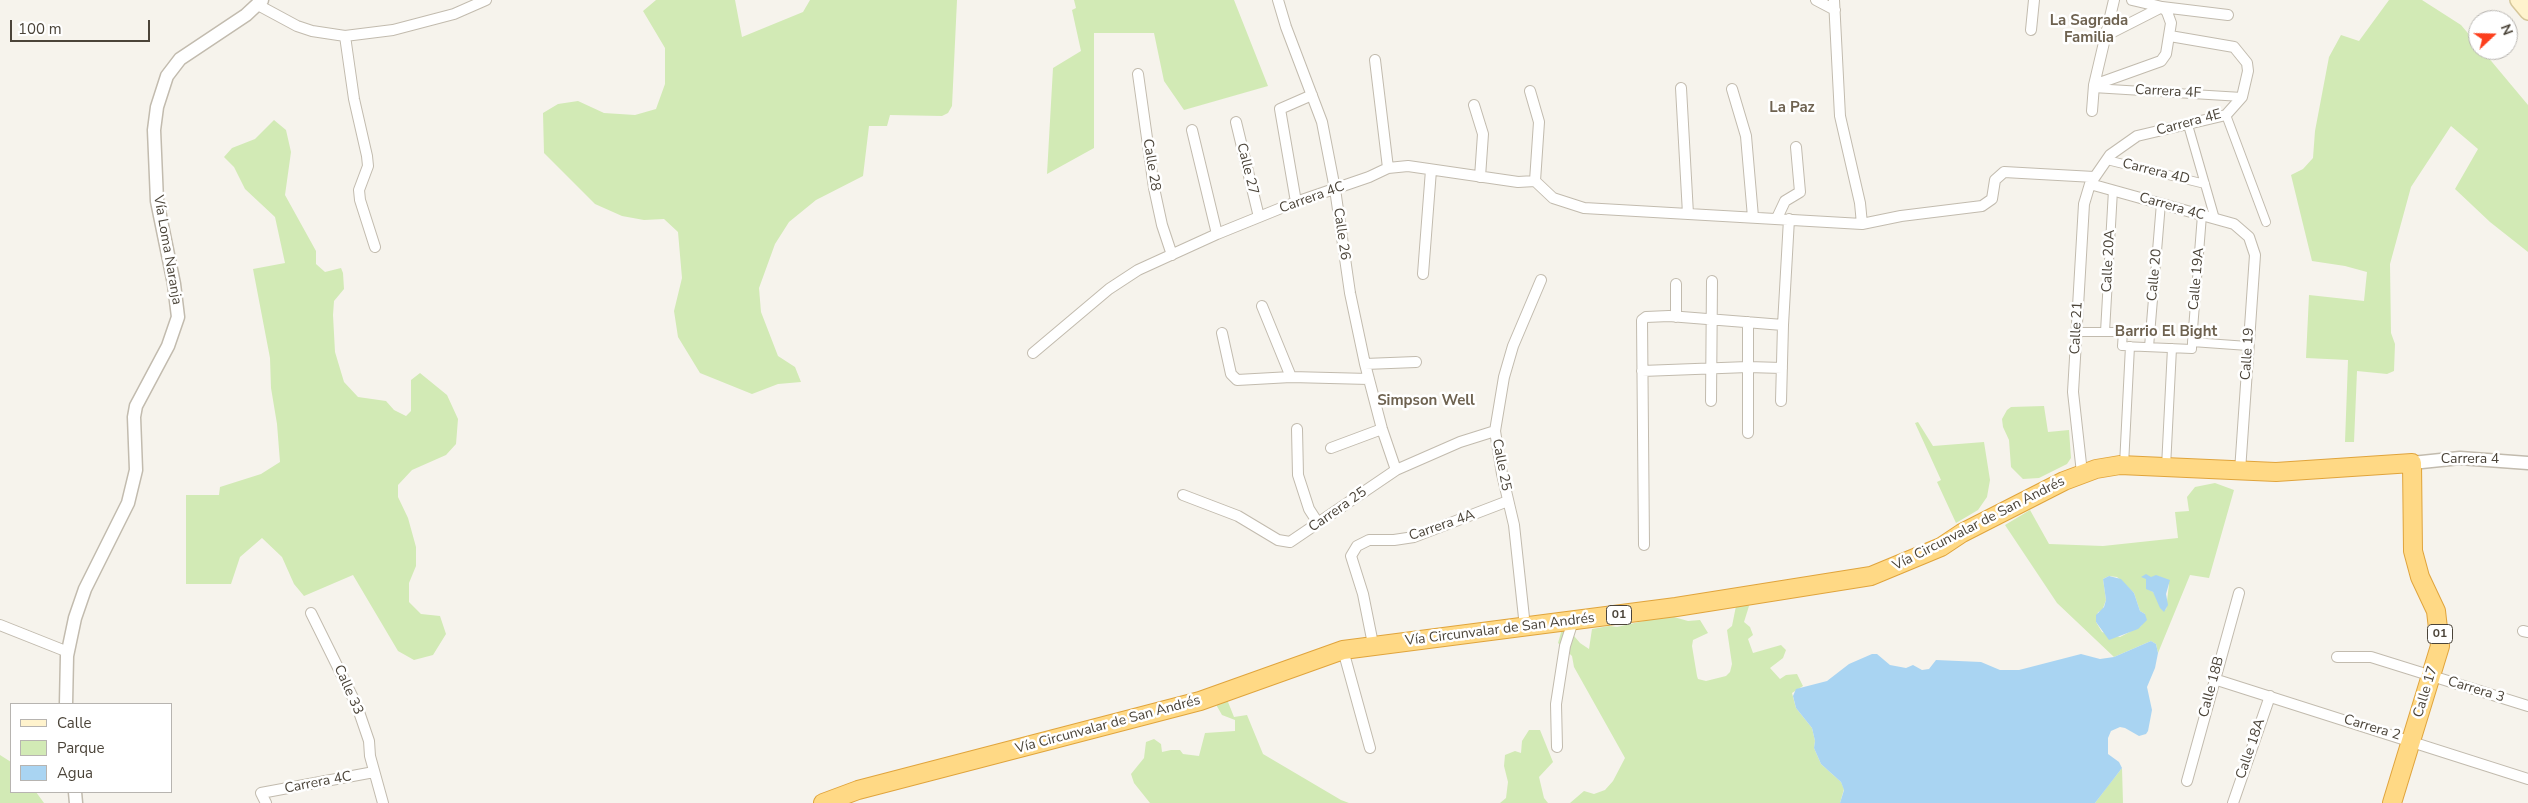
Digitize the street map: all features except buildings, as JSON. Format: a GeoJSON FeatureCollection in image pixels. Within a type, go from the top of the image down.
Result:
{"type":"FeatureCollection","features":[{"type":"Feature","properties":{"kind":"highway","name":"Vía Circunvalar de San Andrés"},"geometry":{"type":"LineString","coordinates":[[823,803],[858,790],[1200,701],[1343,650],[1373,644],[1573,621],[1852,581],[1871,576],[1940,547],[1962,533],[2082,473],[2124,465],[2276,472],[2412,463]]}},
{"type":"Feature","properties":{"kind":"highway","name":"Calle 17"},"geometry":{"type":"LineString","coordinates":[[2392,803],[2440,646],[2440,630],[2436,611],[2420,577],[2413,551],[2412,463]]}},
{"type":"Feature","properties":{"kind":"main road"},"geometry":{"type":"LineString","coordinates":[[2518,0],[2528,12]]}},
{"type":"Feature","properties":{"kind":"street"},"geometry":{"type":"LineString","coordinates":[[260,2],[282,20],[297,26],[312,31],[345,36],[379,33],[408,26],[454,14],[486,0]]}},
{"type":"Feature","properties":{"kind":"street","name":"Calle 26"},"geometry":{"type":"LineString","coordinates":[[1278,0],[1286,27],[1322,122],[1335,189],[1350,293],[1365,364],[1382,429],[1396,470]]}},
{"type":"Feature","properties":{"kind":"street"},"geometry":{"type":"LineString","coordinates":[[1816,0],[1834,5],[1840,116],[1860,203],[1862,224]]}},
{"type":"Feature","properties":{"kind":"street"},"geometry":{"type":"LineString","coordinates":[[2031,30],[2034,0]]}},
{"type":"Feature","properties":{"kind":"street"},"geometry":{"type":"LineString","coordinates":[[2092,111],[2094,86],[2114,0]]}},
{"type":"Feature","properties":{"kind":"street"},"geometry":{"type":"LineString","coordinates":[[2132,0],[2162,7],[2228,15]]}},
{"type":"Feature","properties":{"kind":"street","name":"Vía Loma Naranja"},"geometry":{"type":"LineString","coordinates":[[66,703],[68,652],[73,624],[85,589],[128,503],[133,488],[136,470],[134,417],[136,406],[168,346],[178,317],[174,284],[157,201],[154,130],[157,107],[168,76],[180,59],[260,2]]}},
{"type":"Feature","properties":{"kind":"street"},"geometry":{"type":"LineString","coordinates":[[2105,36],[2162,7]]}},
{"type":"Feature","properties":{"kind":"street"},"geometry":{"type":"LineString","coordinates":[[2094,86],[2161,61],[2168,49],[2170,36],[2170,16],[2162,7]]}},
{"type":"Feature","properties":{"kind":"street"},"geometry":{"type":"LineString","coordinates":[[345,36],[354,99],[368,166],[360,190],[360,200],[375,247]]}},
{"type":"Feature","properties":{"kind":"street","name":"Carrera 4E"},"geometry":{"type":"LineString","coordinates":[[2092,180],[2107,160],[2137,136],[2226,115],[2242,97],[2248,72],[2247,63],[2234,47],[2170,36]]}},
{"type":"Feature","properties":{"kind":"street"},"geometry":{"type":"LineString","coordinates":[[1375,60],[1388,168]]}},
{"type":"Feature","properties":{"kind":"street","name":"Calle 28"},"geometry":{"type":"LineString","coordinates":[[1138,74],[1154,188],[1162,225],[1172,255]]}},
{"type":"Feature","properties":{"kind":"street","name":"Carrera 4F"},"geometry":{"type":"LineString","coordinates":[[2094,86],[2242,97]]}},
{"type":"Feature","properties":{"kind":"street"},"geometry":{"type":"LineString","coordinates":[[1680,88],[1688,214]]}},
{"type":"Feature","properties":{"kind":"street"},"geometry":{"type":"LineString","coordinates":[[1732,89],[1746,136],[1753,217]]}},
{"type":"Feature","properties":{"kind":"street"},"geometry":{"type":"LineString","coordinates":[[1530,91],[1539,122],[1535,181]]}},
{"type":"Feature","properties":{"kind":"street"},"geometry":{"type":"LineString","coordinates":[[1296,202],[1280,109],[1312,95]]}},
{"type":"Feature","properties":{"kind":"street"},"geometry":{"type":"LineString","coordinates":[[1474,105],[1483,134],[1480,177]]}},
{"type":"Feature","properties":{"kind":"street"},"geometry":{"type":"LineString","coordinates":[[2226,115],[2266,222]]}},
{"type":"Feature","properties":{"kind":"street","name":"Calle 27"},"geometry":{"type":"LineString","coordinates":[[1236,122],[1259,217]]}},
{"type":"Feature","properties":{"kind":"street"},"geometry":{"type":"LineString","coordinates":[[2188,125],[2215,219]]}},
{"type":"Feature","properties":{"kind":"street"},"geometry":{"type":"LineString","coordinates":[[1192,130],[1217,234]]}},
{"type":"Feature","properties":{"kind":"street"},"geometry":{"type":"LineString","coordinates":[[1777,218],[1785,201],[1800,192],[1796,147]]}},
{"type":"Feature","properties":{"kind":"street","name":"Carrera 4D"},"geometry":{"type":"LineString","coordinates":[[2107,160],[2205,184]]}},
{"type":"Feature","properties":{"kind":"street","name":"Carrera 4C"},"geometry":{"type":"LineString","coordinates":[[1033,353],[1109,289],[1138,270],[1217,234],[1296,202],[1369,177],[1388,168],[1400,166],[1518,182],[1535,181],[1553,198],[1584,208],[1862,224],[1901,216],[1982,206],[1992,199],[1995,180],[2004,172],[2092,180],[2113,190],[2234,224],[2250,237]]}},
{"type":"Feature","properties":{"kind":"street"},"geometry":{"type":"LineString","coordinates":[[1423,274],[1431,170]]}},
{"type":"Feature","properties":{"kind":"street","name":"Calle 21"},"geometry":{"type":"LineString","coordinates":[[2082,473],[2073,392],[2084,204],[2092,180]]}},
{"type":"Feature","properties":{"kind":"street","name":"Calle 20A"},"geometry":{"type":"LineString","coordinates":[[2105,332],[2113,190]]}},
{"type":"Feature","properties":{"kind":"street","name":"Calle 20"},"geometry":{"type":"LineString","coordinates":[[2149,347],[2160,203]]}},
{"type":"Feature","properties":{"kind":"street","name":"Calle 19A"},"geometry":{"type":"LineString","coordinates":[[2192,342],[2202,215]]}},
{"type":"Feature","properties":{"kind":"street"},"geometry":{"type":"LineString","coordinates":[[1781,401],[1782,325],[1789,219]]}},
{"type":"Feature","properties":{"kind":"street","name":"Calle 19"},"geometry":{"type":"LineString","coordinates":[[2240,471],[2255,255],[2250,237]]}},
{"type":"Feature","properties":{"kind":"street","name":"Calle 25"},"geometry":{"type":"LineString","coordinates":[[1525,627],[1518,549],[1494,431],[1504,377],[1513,346],[1541,280]]}},
{"type":"Feature","properties":{"kind":"street"},"geometry":{"type":"LineString","coordinates":[[1711,401],[1712,280]]}},
{"type":"Feature","properties":{"kind":"street"},"geometry":{"type":"LineString","coordinates":[[1676,284],[1676,317]]}},
{"type":"Feature","properties":{"kind":"street"},"geometry":{"type":"LineString","coordinates":[[1262,306],[1291,377]]}},
{"type":"Feature","properties":{"kind":"street"},"geometry":{"type":"LineString","coordinates":[[1644,545],[1643,318],[1676,317],[1782,325]]}},
{"type":"Feature","properties":{"kind":"street"},"geometry":{"type":"LineString","coordinates":[[1748,322],[1748,434]]}},
{"type":"Feature","properties":{"kind":"street"},"geometry":{"type":"LineString","coordinates":[[2076,332],[2123,332],[2122,346],[2192,349],[2192,342],[2248,346]]}},
{"type":"Feature","properties":{"kind":"street"},"geometry":{"type":"LineString","coordinates":[[1222,334],[1234,379],[1291,377],[1369,379]]}},
{"type":"Feature","properties":{"kind":"street"},"geometry":{"type":"LineString","coordinates":[[2124,465],[2130,346]]}},
{"type":"Feature","properties":{"kind":"street"},"geometry":{"type":"LineString","coordinates":[[2166,467],[2172,348]]}},
{"type":"Feature","properties":{"kind":"street"},"geometry":{"type":"LineString","coordinates":[[1365,364],[1416,362]]}},
{"type":"Feature","properties":{"kind":"street"},"geometry":{"type":"LineString","coordinates":[[1642,371],[1748,367],[1782,368]]}},
{"type":"Feature","properties":{"kind":"street"},"geometry":{"type":"LineString","coordinates":[[1297,429],[1298,475],[1309,509],[1318,523]]}},
{"type":"Feature","properties":{"kind":"street"},"geometry":{"type":"LineString","coordinates":[[1331,448],[1382,429]]}},
{"type":"Feature","properties":{"kind":"street","name":"Carrera 25"},"geometry":{"type":"LineString","coordinates":[[1183,495],[1238,516],[1284,542],[1296,540],[1396,470],[1460,442],[1494,431]]}},
{"type":"Feature","properties":{"kind":"street","name":"Carrera 4"},"geometry":{"type":"LineString","coordinates":[[2412,463],[2460,458],[2528,463]]}},
{"type":"Feature","properties":{"kind":"street","name":"Carrera 4A"},"geometry":{"type":"LineString","coordinates":[[1373,644],[1363,594],[1351,556],[1357,546],[1370,540],[1394,540],[1414,537],[1508,502]]}},
{"type":"Feature","properties":{"kind":"street","name":"Calle 18B"},"geometry":{"type":"LineString","coordinates":[[2187,781],[2239,593]]}},
{"type":"Feature","properties":{"kind":"street","name":"Calle 33"},"geometry":{"type":"LineString","coordinates":[[311,612],[357,706],[369,741],[374,772],[383,803]]}},
{"type":"Feature","properties":{"kind":"street"},"geometry":{"type":"LineString","coordinates":[[1557,747],[1556,704],[1564,654],[1573,621]]}},
{"type":"Feature","properties":{"kind":"street"},"geometry":{"type":"LineString","coordinates":[[0,625],[68,652]]}},
{"type":"Feature","properties":{"kind":"street"},"geometry":{"type":"LineString","coordinates":[[1343,650],[1370,748]]}},
{"type":"Feature","properties":{"kind":"street","name":"Carrera 3"},"geometry":{"type":"LineString","coordinates":[[2337,657],[2371,656],[2528,706]]}},
{"type":"Feature","properties":{"kind":"street","name":"Carrera 2"},"geometry":{"type":"LineString","coordinates":[[2214,679],[2412,740],[2528,779]]}},
{"type":"Feature","properties":{"kind":"street","name":"Calle 18A"},"geometry":{"type":"LineString","coordinates":[[2233,803],[2270,696]]}},
{"type":"Feature","properties":{"kind":"street","name":"Carrera 4C"},"geometry":{"type":"LineString","coordinates":[[264,798],[374,772]]}},
{"type":"Feature","properties":{"kind":"green space"},"geometry":{"type":"Polygon","coordinates":[[[656,0],[735,0],[742,37],[803,12],[810,0],[957,0],[952,106],[948,113],[942,116],[890,115],[887,126],[869,126],[863,176],[816,200],[789,222],[775,244],[759,288],[761,312],[778,356],[795,367],[801,382],[778,384],[752,394],[700,373],[678,337],[674,311],[682,278],[678,232],[664,219],[644,220],[622,216],[595,204],[544,153],[543,113],[558,104],[578,101],[604,113],[635,115],[656,109],[665,84],[665,48],[643,11],[656,0]]]}},
{"type":"Feature","properties":{"kind":"green space"},"geometry":{"type":"Polygon","coordinates":[[[1074,0],[1234,0],[1268,86],[1184,110],[1164,81],[1154,33],[1094,33],[1094,148],[1047,174],[1053,68],[1081,51],[1072,10],[1076,8],[1074,0]]]}},
{"type":"Feature","properties":{"kind":"green space"},"geometry":{"type":"Polygon","coordinates":[[[2389,0],[2422,0],[2461,25],[2468,33],[2468,60],[2490,60],[2528,105],[2528,252],[2490,222],[2455,189],[2478,149],[2451,126],[2411,187],[2390,264],[2391,333],[2395,344],[2394,371],[2387,374],[2357,371],[2354,442],[2345,442],[2348,360],[2306,358],[2309,295],[2364,301],[2367,272],[2345,266],[2312,261],[2291,175],[2303,169],[2313,158],[2315,131],[2329,57],[2341,35],[2359,41],[2389,0]]]}},
{"type":"Feature","properties":{"kind":"green space"},"geometry":{"type":"Polygon","coordinates":[[[274,120],[286,130],[291,152],[285,195],[316,251],[316,264],[325,272],[341,268],[343,273],[344,289],[334,301],[333,315],[335,352],[344,382],[358,397],[386,401],[394,410],[406,416],[411,411],[411,380],[420,373],[447,395],[458,419],[456,444],[446,455],[412,470],[398,485],[398,497],[408,518],[416,547],[416,566],[409,583],[409,602],[421,614],[440,616],[446,634],[433,655],[414,660],[398,651],[353,575],[304,596],[294,584],[282,557],[262,538],[240,557],[231,584],[186,584],[186,495],[219,495],[220,487],[261,474],[280,462],[277,424],[271,388],[270,358],[253,269],[285,263],[275,217],[245,189],[234,167],[224,157],[232,148],[255,139],[274,120]]]}},
{"type":"Feature","properties":{"kind":"green space"},"geometry":{"type":"Polygon","coordinates":[[[2044,406],[2048,432],[2069,430],[2071,458],[2067,464],[2039,478],[2023,479],[2011,467],[2009,440],[2003,427],[2002,419],[2011,407],[2044,406]]]}},
{"type":"Feature","properties":{"kind":"green space"},"geometry":{"type":"Polygon","coordinates":[[[1918,422],[1933,446],[1984,442],[1990,480],[1987,497],[1978,510],[1956,523],[1937,482],[1941,480],[1915,423],[1918,422]]]}},
{"type":"Feature","properties":{"kind":"green space"},"geometry":{"type":"Polygon","coordinates":[[[2215,483],[2234,490],[2209,578],[2190,575],[2158,653],[2156,644],[2151,641],[2114,657],[2057,603],[2005,525],[2030,510],[2049,544],[2103,546],[2178,538],[2175,512],[2189,511],[2187,497],[2195,487],[2215,483]],[[2109,576],[2103,579],[2106,600],[2102,611],[2098,612],[2096,622],[2102,632],[2120,637],[2141,626],[2145,614],[2140,611],[2134,593],[2117,577],[2109,576]],[[2159,576],[2146,578],[2146,588],[2153,592],[2166,610],[2169,584],[2167,579],[2161,579],[2159,576]]]}},
{"type":"Feature","properties":{"kind":"green space"},"geometry":{"type":"Polygon","coordinates":[[[1737,601],[1746,601],[1749,606],[1744,622],[1750,627],[1753,635],[1748,639],[1753,653],[1781,645],[1786,650],[1783,658],[1770,668],[1780,679],[1786,675],[1797,674],[1803,686],[1792,693],[1796,708],[1812,728],[1815,741],[1814,748],[1821,764],[1841,782],[1844,789],[1840,803],[1570,803],[1584,791],[1594,794],[1605,790],[1613,781],[1625,758],[1574,667],[1572,656],[1558,643],[1562,629],[1569,630],[1580,643],[1589,649],[1592,629],[1609,626],[1617,627],[1661,617],[1674,617],[1688,621],[1700,620],[1708,633],[1693,640],[1692,646],[1698,679],[1706,681],[1726,676],[1730,672],[1732,664],[1727,630],[1732,626],[1737,601]]]}},
{"type":"Feature","properties":{"kind":"green space"},"geometry":{"type":"Polygon","coordinates":[[[1226,697],[1234,717],[1247,715],[1263,754],[1349,803],[1150,803],[1134,783],[1131,774],[1144,758],[1146,742],[1154,739],[1161,744],[1162,752],[1180,750],[1183,754],[1199,756],[1205,733],[1235,731],[1235,720],[1222,715],[1214,701],[1226,697]]]}},
{"type":"Feature","properties":{"kind":"green space"},"geometry":{"type":"Polygon","coordinates":[[[1529,730],[1540,730],[1553,762],[1539,777],[1544,798],[1548,803],[1500,803],[1506,798],[1508,782],[1504,766],[1505,755],[1515,751],[1521,753],[1522,741],[1529,730]]]}},
{"type":"Feature","properties":{"kind":"green space"},"geometry":{"type":"Polygon","coordinates":[[[0,755],[10,761],[10,793],[37,793],[44,803],[0,803],[0,755]]]}},
{"type":"Feature","properties":{"kind":"green space"},"geometry":{"type":"Polygon","coordinates":[[[2122,768],[2123,803],[2095,803],[2107,787],[2122,768]]]}},
{"type":"Feature","properties":{"kind":"water"},"geometry":{"type":"Polygon","coordinates":[[[2146,574],[2151,577],[2156,575],[2170,580],[2166,594],[2168,605],[2164,612],[2160,608],[2153,592],[2146,589],[2146,579],[2141,577],[2146,574]]]}},
{"type":"Feature","properties":{"kind":"water"},"geometry":{"type":"Polygon","coordinates":[[[2109,576],[2121,579],[2134,593],[2140,611],[2145,614],[2147,620],[2138,629],[2109,640],[2096,622],[2096,615],[2104,607],[2106,600],[2103,579],[2109,576]]]}},
{"type":"Feature","properties":{"kind":"water"},"geometry":{"type":"Polygon","coordinates":[[[2151,641],[2156,644],[2158,653],[2155,668],[2147,687],[2152,710],[2148,731],[2146,734],[2139,736],[2120,727],[2111,731],[2108,738],[2108,754],[2119,762],[2122,768],[2095,803],[1840,803],[1844,790],[1841,782],[1821,764],[1814,748],[1815,741],[1812,728],[1796,708],[1793,696],[1796,689],[1827,681],[1849,664],[1872,654],[1877,654],[1890,665],[1906,668],[1913,665],[1922,670],[1929,669],[1936,660],[1981,662],[2000,670],[2019,670],[2081,654],[2100,659],[2114,657],[2151,641]]]}},
{"type":"Feature","properties":{"kind":"district","name":"La Sagrada Familia"},"geometry":{"type":"Point","coordinates":[2089,30]}},
{"type":"Feature","properties":{"kind":"district","name":"La Paz"},"geometry":{"type":"Point","coordinates":[1792,108]}},
{"type":"Feature","properties":{"kind":"district","name":"Barrio El Bight"},"geometry":{"type":"Point","coordinates":[2166,332]}},
{"type":"Feature","properties":{"kind":"district","name":"Simpson Well"},"geometry":{"type":"Point","coordinates":[1426,401]}}]}
